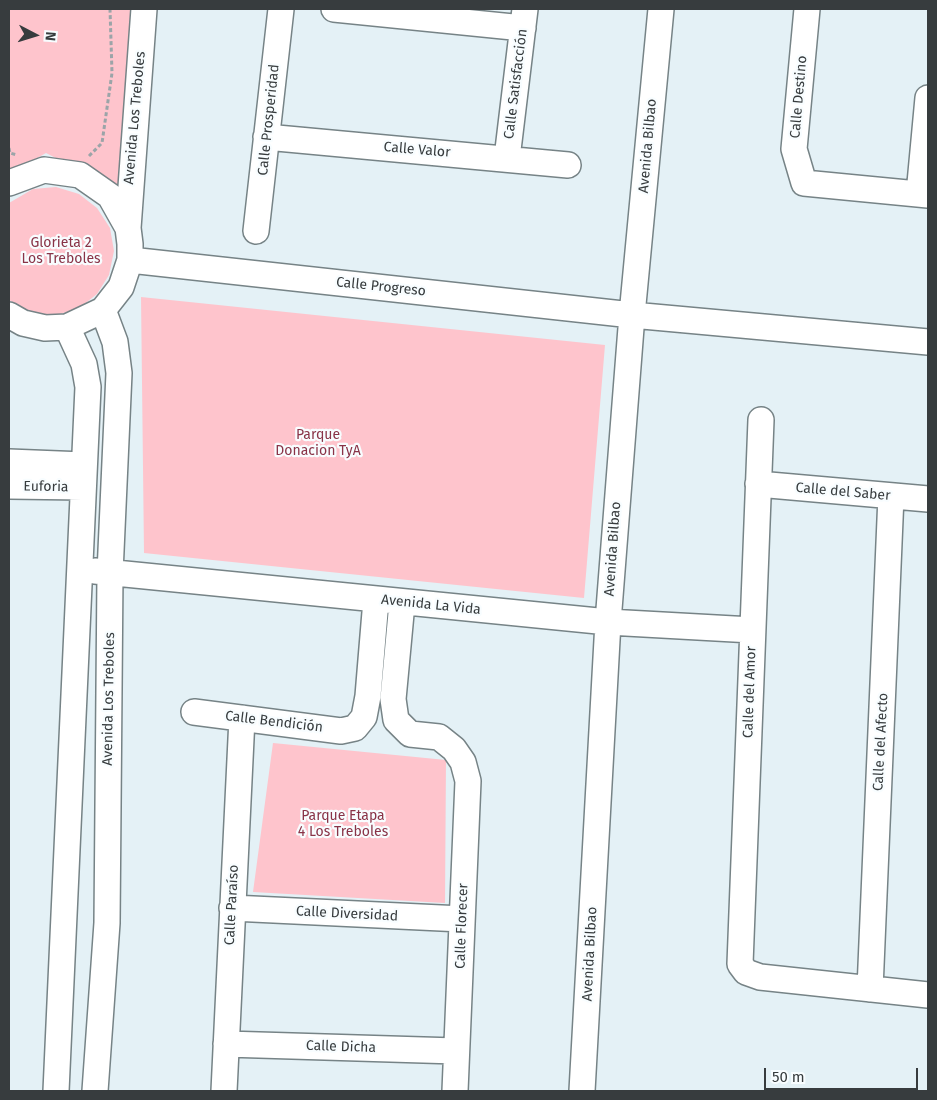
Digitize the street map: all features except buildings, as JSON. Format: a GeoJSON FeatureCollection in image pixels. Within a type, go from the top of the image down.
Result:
{"type":"FeatureCollection","features":[{"type":"Feature","properties":{"kind":"street","name":"Avenida Los Treboles"},"geometry":{"type":"LineString","coordinates":[[130,260],[128,228],[144,9]]}},
{"type":"Feature","properties":{"kind":"street","name":"Calle Prosperidad"},"geometry":{"type":"LineString","coordinates":[[256,231],[281,9]]}},
{"type":"Feature","properties":{"kind":"street"},"geometry":{"type":"LineString","coordinates":[[334,9],[524,18]]}},
{"type":"Feature","properties":{"kind":"street","name":"Avenida Bilbao"},"geometry":{"type":"LineString","coordinates":[[582,1091],[608,622],[632,315],[661,9]]}},
{"type":"Feature","properties":{"kind":"street","name":"Calle Destino"},"geometry":{"type":"LineString","coordinates":[[807,9],[794,149],[804,183],[923,195]]}},
{"type":"Feature","properties":{"kind":"street","name":"Calle Satisfacción"},"geometry":{"type":"LineString","coordinates":[[508,158],[524,18]]}},
{"type":"Feature","properties":{"kind":"street"},"geometry":{"type":"LineString","coordinates":[[923,195],[928,98]]}},
{"type":"Feature","properties":{"kind":"street","name":"Calle Valor"},"geometry":{"type":"LineString","coordinates":[[266,137],[568,165]]}},
{"type":"Feature","properties":{"kind":"street"},"geometry":{"type":"LineString","coordinates":[[9,183],[44,170],[80,175],[110,196],[128,228]]}},
{"type":"Feature","properties":{"kind":"street"},"geometry":{"type":"LineString","coordinates":[[9,315],[23,323],[45,328],[67,327],[103,310],[121,287],[130,260]]}},
{"type":"Feature","properties":{"kind":"street","name":"Calle Progreso"},"geometry":{"type":"LineString","coordinates":[[130,260],[632,315],[928,342]]}},
{"type":"Feature","properties":{"kind":"street","name":"Avenida Los Treboles"},"geometry":{"type":"LineString","coordinates":[[94,1091],[107,923],[110,572],[119,373],[115,342],[103,310]]}},
{"type":"Feature","properties":{"kind":"street"},"geometry":{"type":"LineString","coordinates":[[56,1091],[88,387],[84,364],[67,327]]}},
{"type":"Feature","properties":{"kind":"street","name":"Calle del Amor"},"geometry":{"type":"LineString","coordinates":[[761,420],[740,964],[746,972],[760,977],[870,988]]}},
{"type":"Feature","properties":{"kind":"street"},"geometry":{"type":"LineString","coordinates":[[9,462],[84,476]]}},
{"type":"Feature","properties":{"kind":"street","name":"Euforia"},"geometry":{"type":"LineString","coordinates":[[9,486],[84,476]]}},
{"type":"Feature","properties":{"kind":"street","name":"Calle del Saber"},"geometry":{"type":"LineString","coordinates":[[758,484],[928,499]]}},
{"type":"Feature","properties":{"kind":"street","name":"Calle del Afecto"},"geometry":{"type":"LineString","coordinates":[[870,988],[892,496]]}},
{"type":"Feature","properties":{"kind":"street","name":"Avenida La Vida"},"geometry":{"type":"LineString","coordinates":[[80,570],[608,622],[752,630]]}},
{"type":"Feature","properties":{"kind":"street","name":"Calle Bendición"},"geometry":{"type":"LineString","coordinates":[[194,712],[340,731],[354,728],[364,717],[368,696],[376,600]]}},
{"type":"Feature","properties":{"kind":"street","name":"Calle Florecer"},"geometry":{"type":"LineString","coordinates":[[402,603],[393,700],[396,720],[410,734],[439,737],[454,749],[463,762],[468,782],[455,1091]]}},
{"type":"Feature","properties":{"kind":"street","name":"Calle Paraíso"},"geometry":{"type":"LineString","coordinates":[[224,1091],[242,718]]}},
{"type":"Feature","properties":{"kind":"street","name":"Calle Diversidad"},"geometry":{"type":"LineString","coordinates":[[232,908],[462,920]]}},
{"type":"Feature","properties":{"kind":"street"},"geometry":{"type":"LineString","coordinates":[[870,988],[928,994]]}},
{"type":"Feature","properties":{"kind":"street","name":"Calle Dicha"},"geometry":{"type":"LineString","coordinates":[[226,1044],[456,1051]]}},
{"type":"Feature","properties":{"kind":"path"},"geometry":{"type":"LineString","coordinates":[[88,157],[102,142],[112,73],[110,9]]}},
{"type":"Feature","properties":{"kind":"path"},"geometry":{"type":"LineString","coordinates":[[9,148],[10,152],[19,156]]}},
{"type":"Feature","properties":{"kind":"green space"},"geometry":{"type":"Polygon","coordinates":[[[9,9],[135,9],[120,191],[46,153],[9,174],[9,9]]]}},
{"type":"Feature","properties":{"kind":"green space","name":"Glorieta 2 Los Treboles"},"geometry":{"type":"Polygon","coordinates":[[[56,187],[79,194],[97,208],[110,228],[114,251],[109,275],[97,294],[78,309],[56,315],[32,313],[9,300],[9,203],[33,189],[56,187]]]}},
{"type":"Feature","properties":{"kind":"green space","name":"Parque Donacion TyA"},"geometry":{"type":"Polygon","coordinates":[[[141,297],[605,345],[584,598],[144,553],[141,297]]]}},
{"type":"Feature","properties":{"kind":"green space","name":"Parque Etapa 4 Los Treboles"},"geometry":{"type":"Polygon","coordinates":[[[273,743],[446,760],[445,903],[253,892],[273,743]]]}}]}
